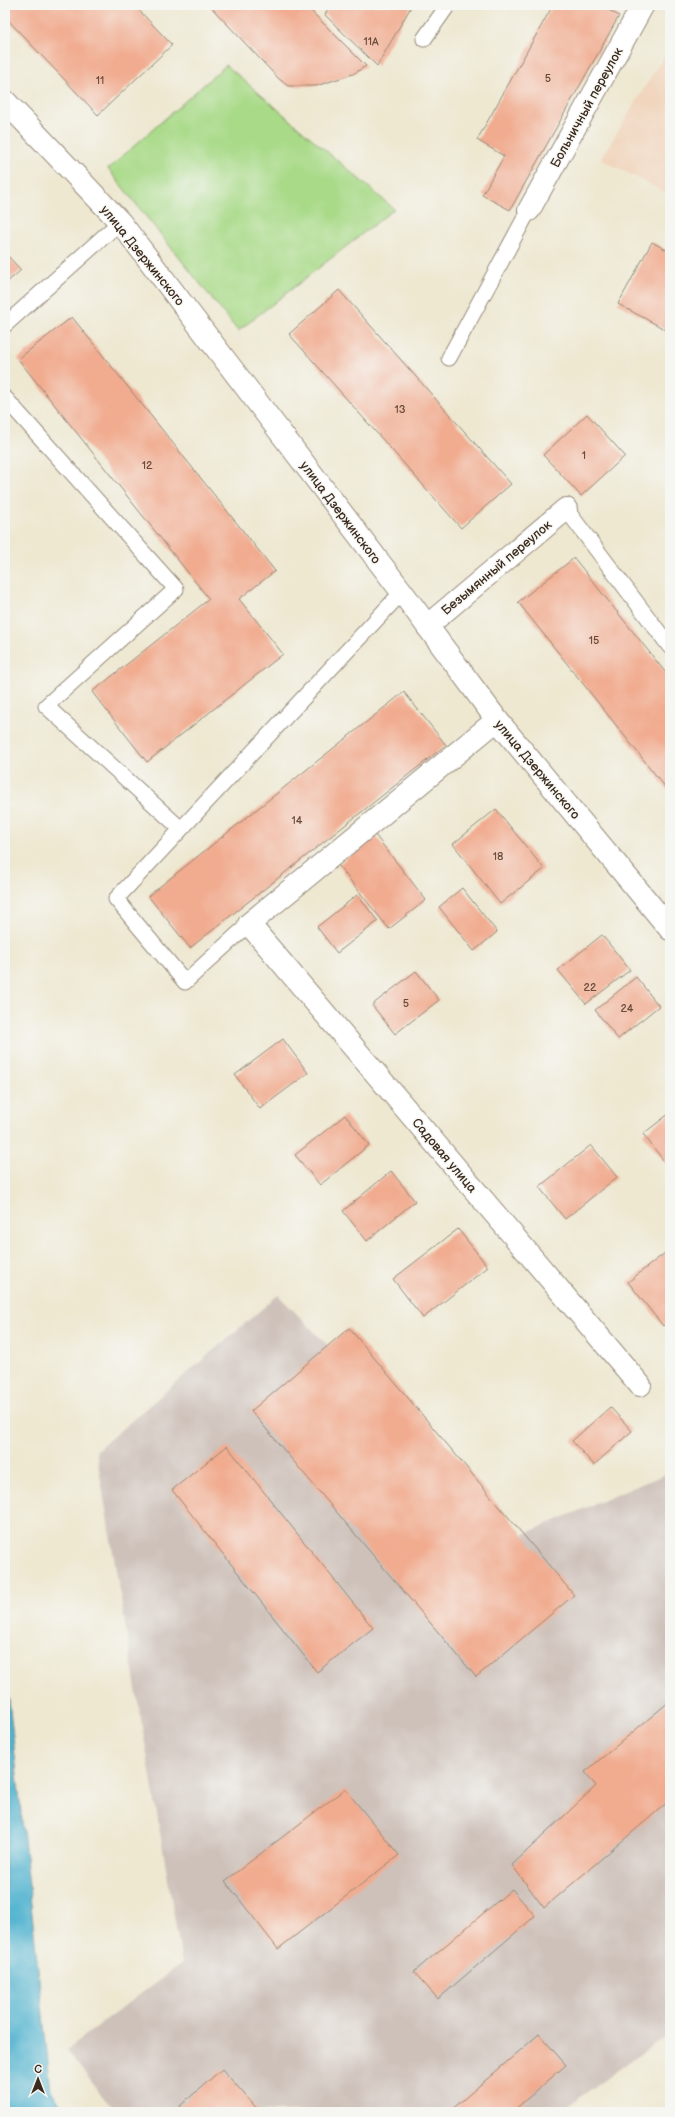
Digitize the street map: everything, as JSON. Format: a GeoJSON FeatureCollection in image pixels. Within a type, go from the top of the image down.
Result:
{"type":"FeatureCollection","features":[{"type":"Feature","properties":{"kind":"street","name":"Больничный переулок"},"geometry":{"type":"LineString","coordinates":[[529,210],[643,5]]}},
{"type":"Feature","properties":{"kind":"street","name":"улица Дзержинского"},"geometry":{"type":"LineString","coordinates":[[5,101],[120,222],[402,592],[496,720],[670,928]]}},
{"type":"Feature","properties":{"kind":"street","name":"Безымянный переулок"},"geometry":{"type":"LineString","coordinates":[[426,626],[566,509]]}},
{"type":"Feature","properties":{"kind":"street"},"geometry":{"type":"LineString","coordinates":[[249,924],[496,720]]}},
{"type":"Feature","properties":{"kind":"street","name":"Садовая улица"},"geometry":{"type":"LineString","coordinates":[[249,924],[640,1385]]}},
{"type":"Feature","properties":{"kind":"lane"},"geometry":{"type":"LineString","coordinates":[[424,39],[448,5]]}},
{"type":"Feature","properties":{"kind":"lane"},"geometry":{"type":"LineString","coordinates":[[449,358],[529,210]]}},
{"type":"Feature","properties":{"kind":"lane"},"geometry":{"type":"LineString","coordinates":[[5,325],[120,222]]}},
{"type":"Feature","properties":{"kind":"lane"},"geometry":{"type":"LineString","coordinates":[[5,398],[176,589],[46,706],[181,829]]}},
{"type":"Feature","properties":{"kind":"lane"},"geometry":{"type":"LineString","coordinates":[[566,509],[670,647]]}},
{"type":"Feature","properties":{"kind":"lane"},"geometry":{"type":"LineString","coordinates":[[249,924],[185,982],[116,899],[402,592]]}},
{"type":"Feature","properties":{"kind":"shaded area"},"geometry":{"type":"Polygon","coordinates":[[[670,46],[670,195],[601,159],[670,46]]]}},
{"type":"Feature","properties":{"kind":"shaded area"},"geometry":{"type":"Polygon","coordinates":[[[278,1295],[517,1537],[670,1472],[670,2033],[559,2112],[115,2112],[66,2050],[182,1963],[96,1451],[278,1295]]]}},
{"type":"Feature","properties":{"kind":"green space"},"geometry":{"type":"Polygon","coordinates":[[[226,65],[394,209],[238,331],[108,169],[226,65]]]}},
{"type":"Feature","properties":{"kind":"water"},"geometry":{"type":"Polygon","coordinates":[[[5,1663],[51,2090],[65,2112],[5,2112],[5,1663]]]}},
{"type":"Feature","properties":{"kind":"building"},"geometry":{"type":"Polygon","coordinates":[[[5,5],[134,5],[172,45],[98,115],[5,17],[5,5]]]}},
{"type":"Feature","properties":{"kind":"building"},"geometry":{"type":"Polygon","coordinates":[[[209,5],[305,5],[366,66],[353,74],[316,86],[288,86],[278,78],[209,5]]]}},
{"type":"Feature","properties":{"kind":"building"},"geometry":{"type":"Polygon","coordinates":[[[330,5],[412,5],[377,66],[325,15],[330,5]]]}},
{"type":"Feature","properties":{"kind":"building"},"geometry":{"type":"Polygon","coordinates":[[[553,5],[600,5],[619,16],[510,210],[482,195],[504,156],[477,140],[553,5]]]}},
{"type":"Feature","properties":{"kind":"building"},"geometry":{"type":"Polygon","coordinates":[[[652,242],[670,252],[670,332],[618,304],[652,242]]]}},
{"type":"Feature","properties":{"kind":"building"},"geometry":{"type":"Polygon","coordinates":[[[5,253],[21,270],[5,284],[5,253]]]}},
{"type":"Feature","properties":{"kind":"building"},"geometry":{"type":"Polygon","coordinates":[[[339,290],[511,484],[461,528],[289,334],[339,290]]]}},
{"type":"Feature","properties":{"kind":"building"},"geometry":{"type":"Polygon","coordinates":[[[72,317],[275,571],[239,599],[283,654],[147,762],[92,692],[209,599],[18,359],[72,317]]]}},
{"type":"Feature","properties":{"kind":"building"},"geometry":{"type":"Polygon","coordinates":[[[587,414],[625,456],[581,496],[543,455],[587,414]]]}},
{"type":"Feature","properties":{"kind":"building"},"geometry":{"type":"Polygon","coordinates":[[[574,558],[670,678],[670,793],[518,602],[574,558]]]}},
{"type":"Feature","properties":{"kind":"building"},"geometry":{"type":"Polygon","coordinates":[[[404,692],[446,745],[190,948],[148,896],[404,692]]]}},
{"type":"Feature","properties":{"kind":"building"},"geometry":{"type":"Polygon","coordinates":[[[496,809],[544,869],[500,904],[453,844],[496,809]]]}},
{"type":"Feature","properties":{"kind":"building"},"geometry":{"type":"Polygon","coordinates":[[[375,835],[426,900],[389,929],[338,865],[375,835]]]}},
{"type":"Feature","properties":{"kind":"building"},"geometry":{"type":"Polygon","coordinates":[[[462,888],[497,932],[474,951],[439,907],[462,888]]]}},
{"type":"Feature","properties":{"kind":"building"},"geometry":{"type":"Polygon","coordinates":[[[357,895],[378,921],[337,953],[317,927],[357,895]]]}},
{"type":"Feature","properties":{"kind":"building"},"geometry":{"type":"Polygon","coordinates":[[[602,935],[630,970],[586,1004],[558,970],[602,935]]]}},
{"type":"Feature","properties":{"kind":"building"},"geometry":{"type":"Polygon","coordinates":[[[416,971],[439,1000],[395,1034],[372,1005],[416,971]]]}},
{"type":"Feature","properties":{"kind":"building"},"geometry":{"type":"Polygon","coordinates":[[[636,977],[659,1006],[618,1039],[595,1010],[636,977]]]}},
{"type":"Feature","properties":{"kind":"building"},"geometry":{"type":"Polygon","coordinates":[[[283,1039],[308,1073],[260,1109],[235,1075],[283,1039]]]}},
{"type":"Feature","properties":{"kind":"building"},"geometry":{"type":"Polygon","coordinates":[[[670,1113],[670,1169],[643,1134],[670,1113]]]}},
{"type":"Feature","properties":{"kind":"building"},"geometry":{"type":"Polygon","coordinates":[[[345,1115],[369,1145],[320,1185],[295,1155],[345,1115]]]}},
{"type":"Feature","properties":{"kind":"building"},"geometry":{"type":"Polygon","coordinates":[[[591,1145],[617,1177],[565,1219],[539,1187],[591,1145]]]}},
{"type":"Feature","properties":{"kind":"building"},"geometry":{"type":"Polygon","coordinates":[[[391,1171],[415,1201],[367,1241],[343,1211],[391,1171]]]}},
{"type":"Feature","properties":{"kind":"building"},"geometry":{"type":"Polygon","coordinates":[[[458,1229],[488,1267],[423,1318],[393,1279],[458,1229]]]}},
{"type":"Feature","properties":{"kind":"building"},"geometry":{"type":"Polygon","coordinates":[[[670,1249],[670,1320],[663,1326],[628,1282],[670,1249]]]}},
{"type":"Feature","properties":{"kind":"building"},"geometry":{"type":"Polygon","coordinates":[[[349,1328],[574,1595],[476,1677],[251,1411],[349,1328]]]}},
{"type":"Feature","properties":{"kind":"building"},"geometry":{"type":"Polygon","coordinates":[[[610,1407],[632,1431],[594,1465],[572,1441],[610,1407]]]}},
{"type":"Feature","properties":{"kind":"building"},"geometry":{"type":"Polygon","coordinates":[[[227,1446],[373,1628],[317,1672],[172,1490],[227,1446]]]}},
{"type":"Feature","properties":{"kind":"building"},"geometry":{"type":"Polygon","coordinates":[[[670,1701],[670,1800],[544,1908],[512,1865],[596,1786],[585,1772],[670,1701]]]}},
{"type":"Feature","properties":{"kind":"building"},"geometry":{"type":"Polygon","coordinates":[[[345,1789],[399,1855],[278,1949],[225,1881],[345,1789]]]}},
{"type":"Feature","properties":{"kind":"building"},"geometry":{"type":"Polygon","coordinates":[[[512,1889],[535,1916],[438,1999],[414,1972],[512,1889]]]}},
{"type":"Feature","properties":{"kind":"building"},"geometry":{"type":"Polygon","coordinates":[[[539,2034],[566,2065],[512,2112],[449,2112],[539,2034]]]}},
{"type":"Feature","properties":{"kind":"building"},"geometry":{"type":"Polygon","coordinates":[[[222,2069],[260,2112],[186,2112],[180,2106],[222,2069]]]}}]}
